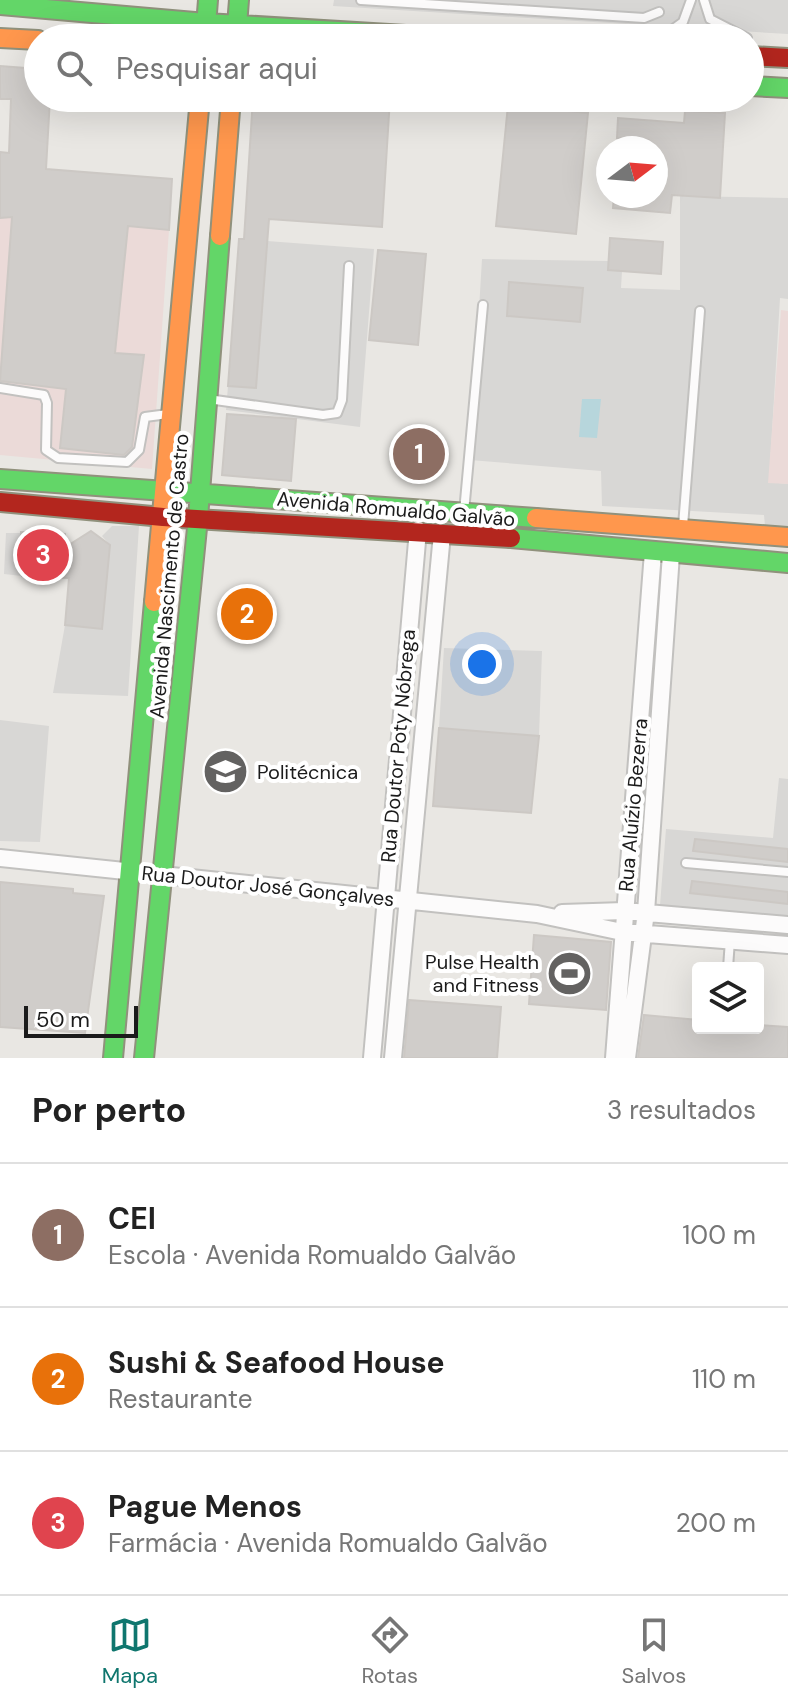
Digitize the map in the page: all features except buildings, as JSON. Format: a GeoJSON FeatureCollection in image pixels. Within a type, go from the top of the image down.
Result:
{"type":"FeatureCollection","features":[{"type":"Feature","properties":{"kind":"main road"},"geometry":{"type":"LineString","coordinates":[[206,24],[208,0]]}},
{"type":"Feature","properties":{"kind":"main road"},"geometry":{"type":"LineString","coordinates":[[237,24],[239,0]]}},
{"type":"Feature","properties":{"kind":"main road"},"geometry":{"type":"LineString","coordinates":[[0,5],[157,24]]}},
{"type":"Feature","properties":{"kind":"main road"},"geometry":{"type":"LineString","coordinates":[[0,38],[24,39]]}},
{"type":"Feature","properties":{"kind":"main road"},"geometry":{"type":"LineString","coordinates":[[764,57],[788,58]]}},
{"type":"Feature","properties":{"kind":"main road"},"geometry":{"type":"LineString","coordinates":[[764,87],[788,88]]}},
{"type":"Feature","properties":{"kind":"main road","name":"Avenida Nascimento de Castro"},"geometry":{"type":"LineString","coordinates":[[113,1058],[199,112]]}},
{"type":"Feature","properties":{"kind":"main road","name":"Avenida Nascimento de Castro"},"geometry":{"type":"LineString","coordinates":[[144,1058],[198,518],[230,112]]}},
{"type":"Feature","properties":{"kind":"main road"},"geometry":{"type":"LineString","coordinates":[[189,225],[225,160]]}},
{"type":"Feature","properties":{"kind":"main road"},"geometry":{"type":"LineString","coordinates":[[185,279],[210,353]]}},
{"type":"Feature","properties":{"kind":"main road","name":"Avenida Romualdo Galvão"},"geometry":{"type":"LineString","coordinates":[[0,479],[788,537]]}},
{"type":"Feature","properties":{"kind":"main road","name":"Avenida Romualdo Galvão"},"geometry":{"type":"LineString","coordinates":[[0,502],[163,517],[418,530],[788,563]]}},
{"type":"Feature","properties":{"kind":"street","name":"Rua Doutor Poty Nóbrega"},"geometry":{"type":"LineString","coordinates":[[372,1058],[418,530]]}},
{"type":"Feature","properties":{"kind":"street","name":"Rua Doutor Poty Nóbrega"},"geometry":{"type":"LineString","coordinates":[[393,1058],[442,534]]}},
{"type":"Feature","properties":{"kind":"street","name":"Rua Aluízio Bezerra"},"geometry":{"type":"LineString","coordinates":[[621,1051],[622,932],[662,553]]}},
{"type":"Feature","properties":{"kind":"street","name":"Rua Aluízio Bezerra"},"geometry":{"type":"LineString","coordinates":[[621,1051],[646,912],[662,553]]}},
{"type":"Feature","properties":{"kind":"street","name":"Rua Doutor José Gonçalves"},"geometry":{"type":"LineString","coordinates":[[0,858],[537,914],[622,932],[788,945]]}},
{"type":"Feature","properties":{"kind":"street","name":"Rua Doutor José Gonçalves"},"geometry":{"type":"LineString","coordinates":[[537,914],[624,911],[788,925]]}},
{"type":"Feature","properties":{"kind":"street"},"geometry":{"type":"LineString","coordinates":[[697,937],[698,917]]}},
{"type":"Feature","properties":{"kind":"street"},"geometry":{"type":"LineString","coordinates":[[378,999],[398,1001]]}},
{"type":"Feature","properties":{"kind":"lane"},"geometry":{"type":"LineString","coordinates":[[361,0],[644,18],[659,12]]}},
{"type":"Feature","properties":{"kind":"lane"},"geometry":{"type":"LineString","coordinates":[[680,24],[691,0]]}},
{"type":"Feature","properties":{"kind":"lane"},"geometry":{"type":"LineString","coordinates":[[704,0],[710,19],[720,24]]}},
{"type":"Feature","properties":{"kind":"lane"},"geometry":{"type":"LineString","coordinates":[[764,46],[788,58]]}},
{"type":"Feature","properties":{"kind":"lane"},"geometry":{"type":"LineString","coordinates":[[207,399],[323,415],[337,413],[342,400],[349,266]]}},
{"type":"Feature","properties":{"kind":"lane"},"geometry":{"type":"LineString","coordinates":[[464,513],[483,305]]}},
{"type":"Feature","properties":{"kind":"lane"},"geometry":{"type":"LineString","coordinates":[[683,530],[700,311]]}},
{"type":"Feature","properties":{"kind":"lane"},"geometry":{"type":"LineString","coordinates":[[0,388],[44,395],[47,403],[46,450],[58,458],[127,462],[139,450],[145,417],[172,414]]}},
{"type":"Feature","properties":{"kind":"lane"},"geometry":{"type":"LineString","coordinates":[[686,863],[788,872]]}},
{"type":"Feature","properties":{"kind":"lane"},"geometry":{"type":"LineString","coordinates":[[728,962],[730,939]]}},
{"type":"Feature","properties":{"kind":"shaded area"},"geometry":{"type":"Polygon","coordinates":[[[334,0],[788,0],[788,34],[764,33],[764,24],[626,24],[333,6],[334,0]]]}},
{"type":"Feature","properties":{"kind":"shaded area"},"geometry":{"type":"Polygon","coordinates":[[[680,196],[788,198],[788,299],[780,298],[769,482],[788,484],[788,527],[765,526],[764,515],[602,506],[601,471],[470,460],[482,259],[608,261],[608,269],[622,271],[621,288],[680,290],[680,196]]]}},
{"type":"Feature","properties":{"kind":"shaded area"},"geometry":{"type":"Polygon","coordinates":[[[30,216],[169,230],[152,469],[0,455],[0,218],[30,216]]]}},
{"type":"Feature","properties":{"kind":"shaded area"},"geometry":{"type":"Polygon","coordinates":[[[267,241],[374,249],[360,427],[226,410],[228,386],[256,388],[267,241]]]}},
{"type":"Feature","properties":{"kind":"shaded area"},"geometry":{"type":"Polygon","coordinates":[[[781,310],[788,311],[788,484],[768,483],[781,310]]]}},
{"type":"Feature","properties":{"kind":"shaded area"},"geometry":{"type":"Polygon","coordinates":[[[112,526],[139,526],[128,696],[53,693],[65,625],[102,629],[110,545],[102,536],[112,526]]]}},
{"type":"Feature","properties":{"kind":"shaded area"},"geometry":{"type":"Polygon","coordinates":[[[6,533],[21,533],[22,576],[4,574],[6,533]]]}},
{"type":"Feature","properties":{"kind":"shaded area"},"geometry":{"type":"Polygon","coordinates":[[[444,648],[542,651],[539,736],[439,728],[444,648]]]}},
{"type":"Feature","properties":{"kind":"shaded area"},"geometry":{"type":"Polygon","coordinates":[[[0,720],[49,726],[40,842],[0,841],[0,720]]]}},
{"type":"Feature","properties":{"kind":"shaded area"},"geometry":{"type":"Polygon","coordinates":[[[779,778],[788,779],[788,916],[660,905],[666,829],[773,838],[779,778]]]}},
{"type":"Feature","properties":{"kind":"water"},"geometry":{"type":"Polygon","coordinates":[[[582,399],[601,399],[597,438],[579,437],[582,399]]]}},
{"type":"Feature","properties":{"kind":"traffic: fast"},"geometry":{"type":"LineString","coordinates":[[206,24],[208,0]]}},
{"type":"Feature","properties":{"kind":"traffic: fast"},"geometry":{"type":"LineString","coordinates":[[237,24],[239,0]]}},
{"type":"Feature","properties":{"kind":"traffic: fast"},"geometry":{"type":"LineString","coordinates":[[0,5],[223,24]]}},
{"type":"Feature","properties":{"kind":"traffic: fast"},"geometry":{"type":"LineString","coordinates":[[764,87],[788,88]]}},
{"type":"Feature","properties":{"kind":"traffic: fast"},"geometry":{"type":"LineString","coordinates":[[144,1058],[198,518],[220,236]]}},
{"type":"Feature","properties":{"kind":"traffic: fast"},"geometry":{"type":"LineString","coordinates":[[0,479],[536,518]]}},
{"type":"Feature","properties":{"kind":"traffic: fast"},"geometry":{"type":"LineString","coordinates":[[511,538],[788,563]]}},
{"type":"Feature","properties":{"kind":"traffic: fast"},"geometry":{"type":"LineString","coordinates":[[113,1058],[154,602]]}},
{"type":"Feature","properties":{"kind":"traffic: slow"},"geometry":{"type":"LineString","coordinates":[[0,38],[24,39]]}},
{"type":"Feature","properties":{"kind":"traffic: slow"},"geometry":{"type":"LineString","coordinates":[[154,602],[199,112]]}},
{"type":"Feature","properties":{"kind":"traffic: slow"},"geometry":{"type":"LineString","coordinates":[[220,236],[230,112]]}},
{"type":"Feature","properties":{"kind":"traffic: slow"},"geometry":{"type":"LineString","coordinates":[[536,518],[788,537]]}},
{"type":"Feature","properties":{"kind":"traffic: jam"},"geometry":{"type":"LineString","coordinates":[[764,57],[788,58]]}},
{"type":"Feature","properties":{"kind":"traffic: jam"},"geometry":{"type":"LineString","coordinates":[[0,502],[163,517],[511,538]]}},
{"type":"Feature","properties":{"kind":"place","name":"CEI"},"geometry":{"type":"Point","coordinates":[419,454]}},
{"type":"Feature","properties":{"kind":"place","name":"Pague Menos"},"geometry":{"type":"Point","coordinates":[43,555]}},
{"type":"Feature","properties":{"kind":"place","name":"Sushi & Seafood House"},"geometry":{"type":"Point","coordinates":[247,614]}},
{"type":"Feature","properties":{"kind":"place","name":"Politécnica"},"geometry":{"type":"Point","coordinates":[226,772]}},
{"type":"Feature","properties":{"kind":"place","name":"Pulse Health and Fitness"},"geometry":{"type":"Point","coordinates":[570,973]}}]}
